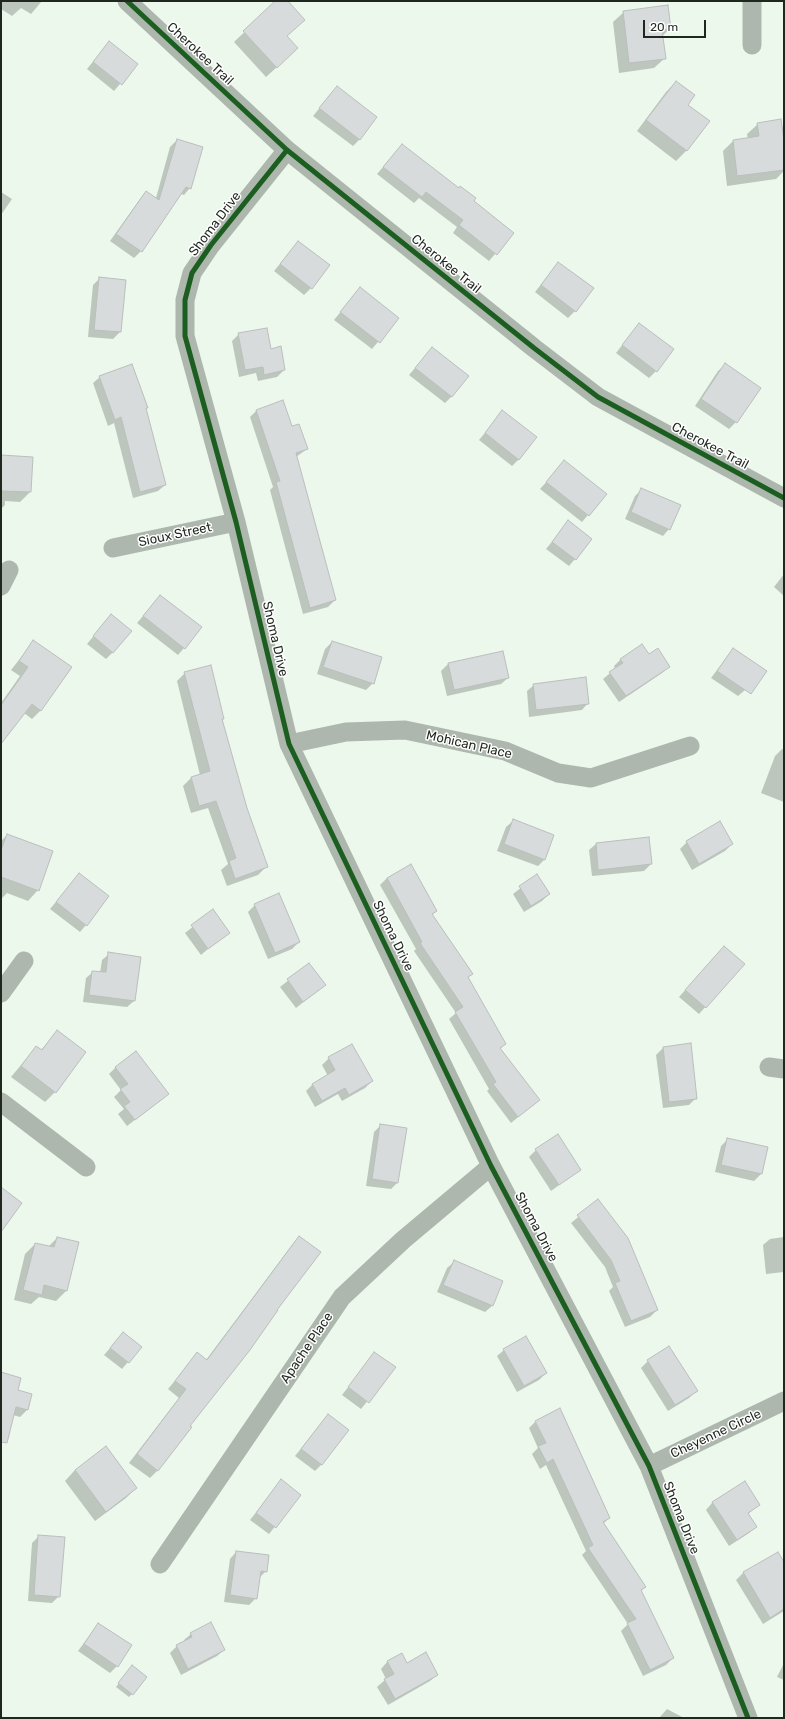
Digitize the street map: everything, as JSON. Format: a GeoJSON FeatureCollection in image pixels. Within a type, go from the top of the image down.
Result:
{"type":"FeatureCollection","features":[{"type":"Feature","properties":{"kind":"street","name":"Cherokee Trail"},"geometry":{"type":"LineString","coordinates":[[127,1],[287,150],[534,348],[598,397],[784,498]]}},
{"type":"Feature","properties":{"kind":"street"},"geometry":{"type":"LineString","coordinates":[[752,1],[752,45]]}},
{"type":"Feature","properties":{"kind":"street","name":"Shoma Drive"},"geometry":{"type":"LineString","coordinates":[[287,150],[207,250],[192,273],[185,300],[185,336],[236,522],[289,744],[492,1166],[648,1466],[748,1718]]}},
{"type":"Feature","properties":{"kind":"street","name":"Sioux Street"},"geometry":{"type":"LineString","coordinates":[[113,548],[236,522]]}},
{"type":"Feature","properties":{"kind":"street","name":"Mohican Place"},"geometry":{"type":"LineString","coordinates":[[289,744],[346,732],[405,730],[505,751],[558,773],[591,778],[690,746]]}},
{"type":"Feature","properties":{"kind":"street"},"geometry":{"type":"LineString","coordinates":[[1,993],[24,961]]}},
{"type":"Feature","properties":{"kind":"street"},"geometry":{"type":"LineString","coordinates":[[1,1102],[86,1167]]}},
{"type":"Feature","properties":{"kind":"street","name":"Apache Place"},"geometry":{"type":"LineString","coordinates":[[160,1564],[342,1297],[403,1240],[492,1166]]}},
{"type":"Feature","properties":{"kind":"street","name":"Cheyenne Circle"},"geometry":{"type":"LineString","coordinates":[[648,1466],[784,1402]]}},
{"type":"Feature","properties":{"kind":"building"},"geometry":{"type":"Polygon","coordinates":[[[275,1],[288,1],[305,20],[287,36],[298,48],[277,68],[243,31],[275,1]]]}},
{"type":"Feature","properties":{"kind":"building"},"geometry":{"type":"Polygon","coordinates":[[[668,5],[671,29],[662,30],[666,59],[629,63],[623,11],[668,5]]]}},
{"type":"Feature","properties":{"kind":"building"},"geometry":{"type":"Polygon","coordinates":[[[109,41],[138,64],[122,85],[93,62],[109,41]]]}},
{"type":"Feature","properties":{"kind":"building"},"geometry":{"type":"Polygon","coordinates":[[[676,81],[695,95],[688,105],[710,121],[687,151],[646,120],[676,81]]]}},
{"type":"Feature","properties":{"kind":"building"},"geometry":{"type":"Polygon","coordinates":[[[337,86],[377,117],[360,140],[319,108],[337,86]]]}},
{"type":"Feature","properties":{"kind":"building"},"geometry":{"type":"Polygon","coordinates":[[[781,119],[784,140],[784,170],[737,176],[733,140],[759,136],[757,123],[781,119]]]}},
{"type":"Feature","properties":{"kind":"building"},"geometry":{"type":"Polygon","coordinates":[[[177,139],[203,147],[191,189],[186,187],[142,252],[116,234],[146,191],[159,200],[177,139]]]}},
{"type":"Feature","properties":{"kind":"building"},"geometry":{"type":"Polygon","coordinates":[[[402,144],[459,188],[460,186],[476,198],[474,201],[514,233],[497,255],[459,225],[463,220],[426,192],[422,197],[383,167],[402,144]]]}},
{"type":"Feature","properties":{"kind":"building"},"geometry":{"type":"Polygon","coordinates":[[[298,241],[330,265],[312,289],[280,264],[298,241]]]}},
{"type":"Feature","properties":{"kind":"building"},"geometry":{"type":"Polygon","coordinates":[[[558,262],[594,288],[576,312],[541,285],[558,262]]]}},
{"type":"Feature","properties":{"kind":"building"},"geometry":{"type":"Polygon","coordinates":[[[99,277],[126,280],[121,332],[94,330],[99,277]]]}},
{"type":"Feature","properties":{"kind":"building"},"geometry":{"type":"Polygon","coordinates":[[[360,287],[399,318],[380,343],[340,312],[360,287]]]}},
{"type":"Feature","properties":{"kind":"building"},"geometry":{"type":"Polygon","coordinates":[[[639,323],[674,349],[657,372],[622,345],[639,323]]]}},
{"type":"Feature","properties":{"kind":"building"},"geometry":{"type":"Polygon","coordinates":[[[267,328],[271,349],[281,346],[285,370],[264,375],[263,367],[245,370],[238,333],[267,328]]]}},
{"type":"Feature","properties":{"kind":"building"},"geometry":{"type":"Polygon","coordinates":[[[432,347],[469,376],[452,397],[415,368],[432,347]]]}},
{"type":"Feature","properties":{"kind":"building"},"geometry":{"type":"Polygon","coordinates":[[[725,363],[761,388],[737,423],[701,399],[725,363]]]}},
{"type":"Feature","properties":{"kind":"building"},"geometry":{"type":"Polygon","coordinates":[[[132,364],[148,408],[146,408],[166,485],[140,492],[121,417],[115,420],[99,376],[132,364]]]}},
{"type":"Feature","properties":{"kind":"building"},"geometry":{"type":"Polygon","coordinates":[[[283,400],[292,426],[299,424],[308,449],[296,453],[336,600],[310,608],[276,482],[280,481],[256,410],[283,400]]]}},
{"type":"Feature","properties":{"kind":"building"},"geometry":{"type":"Polygon","coordinates":[[[502,410],[537,437],[519,460],[485,433],[502,410]]]}},
{"type":"Feature","properties":{"kind":"building"},"geometry":{"type":"Polygon","coordinates":[[[1,455],[33,457],[31,492],[1,491],[1,455]]]}},
{"type":"Feature","properties":{"kind":"building"},"geometry":{"type":"Polygon","coordinates":[[[564,460],[607,494],[589,516],[546,482],[564,460]]]}},
{"type":"Feature","properties":{"kind":"building"},"geometry":{"type":"Polygon","coordinates":[[[641,488],[681,505],[670,530],[631,512],[641,488]]]}},
{"type":"Feature","properties":{"kind":"building"},"geometry":{"type":"Polygon","coordinates":[[[568,520],[592,539],[576,560],[552,542],[568,520]]]}},
{"type":"Feature","properties":{"kind":"building"},"geometry":{"type":"Polygon","coordinates":[[[160,595],[202,627],[185,649],[143,616],[160,595]]]}},
{"type":"Feature","properties":{"kind":"building"},"geometry":{"type":"Polygon","coordinates":[[[111,614],[132,631],[113,653],[93,636],[111,614]]]}},
{"type":"Feature","properties":{"kind":"building"},"geometry":{"type":"Polygon","coordinates":[[[33,640],[72,667],[41,711],[32,704],[1,744],[1,705],[28,667],[19,661],[33,640]]]}},
{"type":"Feature","properties":{"kind":"building"},"geometry":{"type":"Polygon","coordinates":[[[332,641],[382,657],[374,684],[323,667],[332,641]]]}},
{"type":"Feature","properties":{"kind":"building"},"geometry":{"type":"Polygon","coordinates":[[[642,644],[649,654],[658,648],[670,667],[626,696],[609,672],[623,663],[620,659],[642,644]]]}},
{"type":"Feature","properties":{"kind":"building"},"geometry":{"type":"Polygon","coordinates":[[[733,648],[767,671],[751,694],[717,671],[733,648]]]}},
{"type":"Feature","properties":{"kind":"building"},"geometry":{"type":"Polygon","coordinates":[[[503,651],[509,678],[454,690],[448,663],[503,651]]]}},
{"type":"Feature","properties":{"kind":"building"},"geometry":{"type":"Polygon","coordinates":[[[211,665],[224,719],[222,719],[247,808],[268,867],[235,879],[229,861],[236,858],[216,801],[199,806],[191,777],[210,771],[184,672],[211,665]]]}},
{"type":"Feature","properties":{"kind":"building"},"geometry":{"type":"Polygon","coordinates":[[[586,677],[589,704],[536,710],[533,684],[586,677]]]}},
{"type":"Feature","properties":{"kind":"building"},"geometry":{"type":"Polygon","coordinates":[[[513,819],[554,835],[545,860],[504,844],[513,819]]]}},
{"type":"Feature","properties":{"kind":"building"},"geometry":{"type":"Polygon","coordinates":[[[720,821],[733,844],[699,864],[686,841],[720,821]]]}},
{"type":"Feature","properties":{"kind":"building"},"geometry":{"type":"Polygon","coordinates":[[[7,834],[53,851],[39,891],[1,877],[1,850],[7,834]]]}},
{"type":"Feature","properties":{"kind":"building"},"geometry":{"type":"Polygon","coordinates":[[[649,837],[652,864],[598,870],[596,843],[649,837]]]}},
{"type":"Feature","properties":{"kind":"building"},"geometry":{"type":"Polygon","coordinates":[[[411,864],[437,911],[432,914],[473,974],[468,977],[506,1044],[500,1048],[540,1100],[518,1117],[493,1084],[496,1082],[455,1012],[463,1007],[420,943],[422,942],[387,878],[411,864]]]}},
{"type":"Feature","properties":{"kind":"building"},"geometry":{"type":"Polygon","coordinates":[[[79,873],[109,896],[87,926],[56,902],[79,873]]]}},
{"type":"Feature","properties":{"kind":"building"},"geometry":{"type":"Polygon","coordinates":[[[537,874],[550,894],[531,906],[519,886],[537,874]]]}},
{"type":"Feature","properties":{"kind":"building"},"geometry":{"type":"Polygon","coordinates":[[[279,893],[300,942],[275,953],[254,904],[279,893]]]}},
{"type":"Feature","properties":{"kind":"building"},"geometry":{"type":"Polygon","coordinates":[[[213,909],[230,933],[208,949],[191,925],[213,909]]]}},
{"type":"Feature","properties":{"kind":"building"},"geometry":{"type":"Polygon","coordinates":[[[724,946],[745,964],[706,1008],[685,990],[724,946]]]}},
{"type":"Feature","properties":{"kind":"building"},"geometry":{"type":"Polygon","coordinates":[[[108,952],[141,957],[135,1001],[89,995],[92,971],[106,972],[108,952]]]}},
{"type":"Feature","properties":{"kind":"building"},"geometry":{"type":"Polygon","coordinates":[[[309,963],[326,985],[303,1002],[287,979],[309,963]]]}},
{"type":"Feature","properties":{"kind":"building"},"geometry":{"type":"Polygon","coordinates":[[[57,1030],[86,1052],[56,1093],[21,1066],[36,1046],[42,1050],[57,1030]]]}},
{"type":"Feature","properties":{"kind":"building"},"geometry":{"type":"Polygon","coordinates":[[[691,1043],[697,1099],[669,1102],[663,1047],[691,1043]]]}},
{"type":"Feature","properties":{"kind":"building"},"geometry":{"type":"Polygon","coordinates":[[[352,1044],[373,1081],[349,1095],[345,1088],[322,1101],[312,1084],[335,1070],[328,1057],[352,1044]]]}},
{"type":"Feature","properties":{"kind":"building"},"geometry":{"type":"Polygon","coordinates":[[[136,1051],[169,1094],[135,1120],[124,1106],[130,1102],[120,1089],[128,1084],[115,1067],[136,1051]]]}},
{"type":"Feature","properties":{"kind":"building"},"geometry":{"type":"Polygon","coordinates":[[[380,1124],[407,1128],[398,1183],[372,1179],[380,1124]]]}},
{"type":"Feature","properties":{"kind":"building"},"geometry":{"type":"Polygon","coordinates":[[[558,1134],[581,1170],[559,1185],[535,1149],[558,1134]]]}},
{"type":"Feature","properties":{"kind":"building"},"geometry":{"type":"Polygon","coordinates":[[[727,1138],[768,1147],[762,1174],[721,1165],[727,1138]]]}},
{"type":"Feature","properties":{"kind":"building"},"geometry":{"type":"Polygon","coordinates":[[[1,1187],[22,1203],[1,1232],[1,1187]]]}},
{"type":"Feature","properties":{"kind":"building"},"geometry":{"type":"Polygon","coordinates":[[[598,1199],[628,1238],[658,1310],[631,1321],[615,1283],[620,1281],[611,1260],[577,1215],[598,1199]]]}},
{"type":"Feature","properties":{"kind":"building"},"geometry":{"type":"Polygon","coordinates":[[[299,1236],[321,1252],[277,1310],[250,1350],[190,1426],[192,1427],[158,1471],[137,1454],[186,1389],[175,1381],[197,1352],[207,1360],[299,1236]]]}},
{"type":"Feature","properties":{"kind":"building"},"geometry":{"type":"Polygon","coordinates":[[[57,1237],[79,1242],[67,1291],[44,1285],[42,1295],[23,1290],[35,1243],[54,1247],[57,1237]]]}},
{"type":"Feature","properties":{"kind":"building"},"geometry":{"type":"Polygon","coordinates":[[[454,1260],[503,1281],[493,1306],[443,1285],[454,1260]]]}},
{"type":"Feature","properties":{"kind":"building"},"geometry":{"type":"Polygon","coordinates":[[[123,1332],[142,1347],[129,1363],[110,1348],[123,1332]]]}},
{"type":"Feature","properties":{"kind":"building"},"geometry":{"type":"Polygon","coordinates":[[[526,1336],[547,1373],[524,1386],[503,1349],[526,1336]]]}},
{"type":"Feature","properties":{"kind":"building"},"geometry":{"type":"Polygon","coordinates":[[[669,1346],[698,1391],[675,1405],[647,1360],[669,1346]]]}},
{"type":"Feature","properties":{"kind":"building"},"geometry":{"type":"Polygon","coordinates":[[[374,1352],[396,1367],[369,1403],[348,1387],[374,1352]]]}},
{"type":"Feature","properties":{"kind":"building"},"geometry":{"type":"Polygon","coordinates":[[[1,1372],[21,1378],[18,1390],[32,1394],[28,1410],[16,1407],[7,1443],[1,1442],[1,1372]]]}},
{"type":"Feature","properties":{"kind":"building"},"geometry":{"type":"Polygon","coordinates":[[[560,1408],[610,1518],[603,1522],[646,1587],[641,1590],[674,1658],[650,1670],[627,1623],[636,1619],[588,1548],[593,1545],[553,1459],[547,1463],[538,1446],[546,1443],[535,1421],[560,1408]]]}},
{"type":"Feature","properties":{"kind":"building"},"geometry":{"type":"Polygon","coordinates":[[[328,1414],[349,1430],[322,1465],[301,1449],[328,1414]]]}},
{"type":"Feature","properties":{"kind":"building"},"geometry":{"type":"Polygon","coordinates":[[[106,1446],[137,1488],[106,1512],[75,1470],[106,1446]]]}},
{"type":"Feature","properties":{"kind":"building"},"geometry":{"type":"Polygon","coordinates":[[[281,1479],[301,1495],[276,1528],[256,1513],[281,1479]]]}},
{"type":"Feature","properties":{"kind":"building"},"geometry":{"type":"Polygon","coordinates":[[[745,1481],[760,1505],[748,1513],[757,1527],[737,1540],[712,1502],[745,1481]]]}},
{"type":"Feature","properties":{"kind":"building"},"geometry":{"type":"Polygon","coordinates":[[[38,1535],[65,1537],[60,1597],[34,1595],[38,1535]]]}},
{"type":"Feature","properties":{"kind":"building"},"geometry":{"type":"Polygon","coordinates":[[[236,1551],[269,1555],[267,1572],[261,1571],[257,1599],[230,1595],[236,1551]]]}},
{"type":"Feature","properties":{"kind":"building"},"geometry":{"type":"Polygon","coordinates":[[[778,1552],[784,1562],[784,1609],[770,1618],[743,1572],[778,1552]]]}},
{"type":"Feature","properties":{"kind":"building"},"geometry":{"type":"Polygon","coordinates":[[[211,1622],[225,1650],[188,1669],[176,1645],[192,1637],[190,1633],[211,1622]]]}},
{"type":"Feature","properties":{"kind":"building"},"geometry":{"type":"Polygon","coordinates":[[[98,1623],[132,1645],[118,1667],[84,1644],[98,1623]]]}},
{"type":"Feature","properties":{"kind":"building"},"geometry":{"type":"Polygon","coordinates":[[[426,1652],[438,1675],[395,1699],[384,1679],[394,1674],[387,1661],[402,1653],[407,1663],[426,1652]]]}},
{"type":"Feature","properties":{"kind":"building"},"geometry":{"type":"Polygon","coordinates":[[[132,1665],[147,1677],[133,1695],[118,1683],[132,1665]]]}},
{"type":"Feature","properties":{"kind":"cycle path"},"geometry":{"type":"LineString","coordinates":[[127,1],[287,150],[534,348],[598,397],[784,498]]}},
{"type":"Feature","properties":{"kind":"cycle path"},"geometry":{"type":"LineString","coordinates":[[287,150],[211,245],[192,273],[185,300],[185,336],[236,522],[289,744],[491,1166],[649,1466],[748,1718]]}}]}
